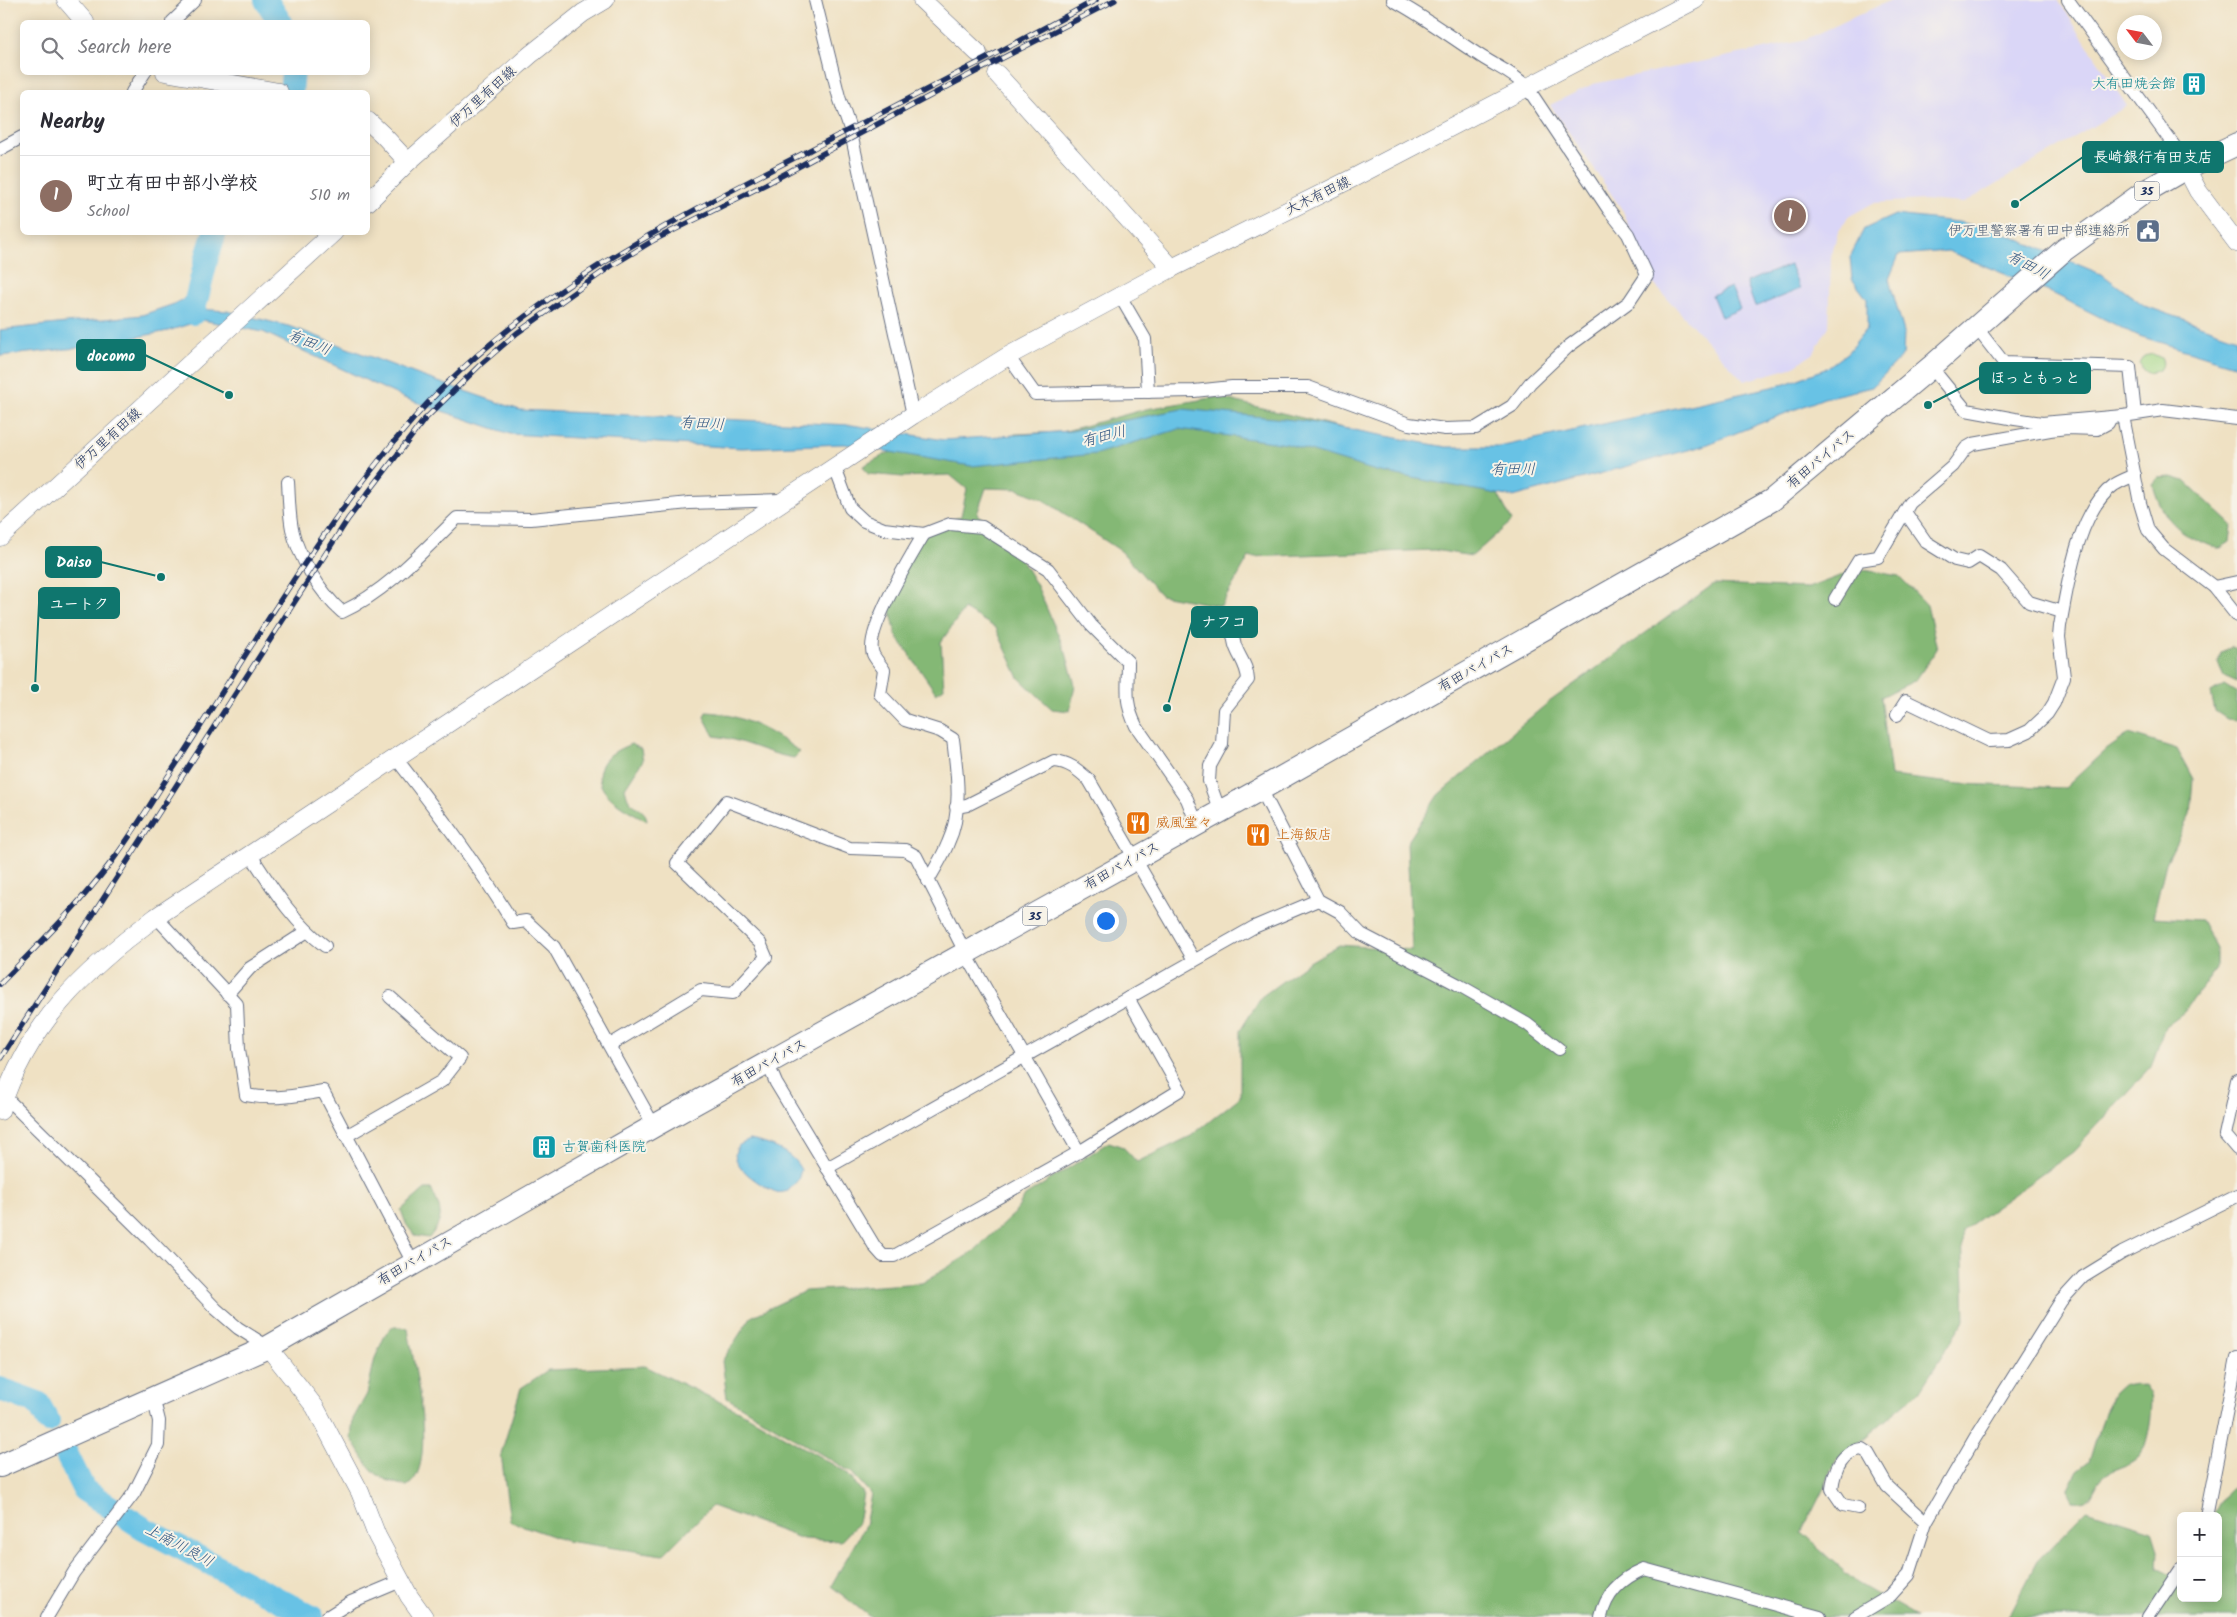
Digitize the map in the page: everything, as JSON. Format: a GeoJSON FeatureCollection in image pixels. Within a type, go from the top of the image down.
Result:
{"type":"FeatureCollection","features":[{"type":"Feature","properties":{"kind":"highway","name":"有田バイパス"},"geometry":{"type":"LineString","coordinates":[[0,1466],[268,1347],[413,1262],[654,1126],[1220,812],[1772,500],[1931,367],[2064,250],[2146,191],[2186,168],[2237,144]]}},
{"type":"Feature","properties":{"kind":"street"},"geometry":{"type":"LineString","coordinates":[[66,0],[83,20]]}},
{"type":"Feature","properties":{"kind":"street"},"geometry":{"type":"LineString","coordinates":[[174,20],[195,0]]}},
{"type":"Feature","properties":{"kind":"street","name":"伊万里有田線"},"geometry":{"type":"LineString","coordinates":[[370,200],[408,162],[530,55],[583,13],[605,0]]}},
{"type":"Feature","properties":{"kind":"street"},"geometry":{"type":"LineString","coordinates":[[815,0],[839,97],[850,129],[913,415]]}},
{"type":"Feature","properties":{"kind":"street"},"geometry":{"type":"LineString","coordinates":[[922,0],[978,53]]}},
{"type":"Feature","properties":{"kind":"street"},"geometry":{"type":"LineString","coordinates":[[1008,356],[1035,394],[1148,392],[1232,387],[1308,387],[1410,424],[1445,430],[1476,428],[1512,406],[1530,383],[1569,346],[1629,302],[1647,275],[1628,234],[1609,210],[1527,87],[1514,74],[1484,58],[1413,10],[1393,0]]}},
{"type":"Feature","properties":{"kind":"street","name":"大木有田線"},"geometry":{"type":"LineString","coordinates":[[2,1104],[13,1076],[36,1034],[65,996],[90,969],[156,917],[782,500],[1008,356],[1172,268],[1355,178],[1695,0]]}},
{"type":"Feature","properties":{"kind":"street"},"geometry":{"type":"LineString","coordinates":[[2068,0],[2176,147],[2198,191],[2237,243]]}},
{"type":"Feature","properties":{"kind":"street"},"geometry":{"type":"LineString","coordinates":[[997,74],[1172,268]]}},
{"type":"Feature","properties":{"kind":"street"},"geometry":{"type":"LineString","coordinates":[[133,90],[143,75]]}},
{"type":"Feature","properties":{"kind":"street"},"geometry":{"type":"LineString","coordinates":[[182,75],[268,90]]}},
{"type":"Feature","properties":{"kind":"street"},"geometry":{"type":"LineString","coordinates":[[370,123],[408,162]]}},
{"type":"Feature","properties":{"kind":"street"},"geometry":{"type":"LineString","coordinates":[[0,149],[20,138]]}},
{"type":"Feature","properties":{"kind":"street","name":"伊万里有田線"},"geometry":{"type":"LineString","coordinates":[[0,537],[331,235]]}},
{"type":"Feature","properties":{"kind":"street"},"geometry":{"type":"LineString","coordinates":[[1120,296],[1145,339],[1148,392]]}},
{"type":"Feature","properties":{"kind":"street"},"geometry":{"type":"LineString","coordinates":[[1976,327],[2004,363],[2130,367],[2123,416],[2140,503],[2148,530],[2164,549],[2214,587],[2237,616]]}},
{"type":"Feature","properties":{"kind":"street"},"geometry":{"type":"LineString","coordinates":[[1931,367],[1966,410],[2042,422],[2123,416],[2163,410],[2237,419]]}},
{"type":"Feature","properties":{"kind":"street"},"geometry":{"type":"LineString","coordinates":[[1834,599],[1859,560],[1878,556],[1910,503],[1953,466],[1966,448],[1973,444],[2050,430],[2067,428],[2097,429],[2123,416]]}},
{"type":"Feature","properties":{"kind":"street"},"geometry":{"type":"LineString","coordinates":[[835,468],[850,508],[864,521],[884,529],[924,534],[950,524],[982,527],[1048,569],[1091,625],[1128,662],[1126,698],[1130,713],[1136,726],[1187,799],[1199,823]]}},
{"type":"Feature","properties":{"kind":"street"},"geometry":{"type":"LineString","coordinates":[[1897,715],[1906,701],[1989,742],[2009,740],[2029,731],[2047,714],[2054,703],[2064,677],[2059,637],[2062,612],[2080,535],[2104,494],[2114,485],[2135,475]]}},
{"type":"Feature","properties":{"kind":"street"},"geometry":{"type":"LineString","coordinates":[[288,482],[292,529],[304,564],[330,601],[342,612],[364,601],[416,559],[457,518],[531,519],[689,503],[782,500]]}},
{"type":"Feature","properties":{"kind":"street"},"geometry":{"type":"LineString","coordinates":[[1905,512],[1926,542],[1955,560],[1968,563],[1979,556],[2001,570],[2029,602],[2062,612]]}},
{"type":"Feature","properties":{"kind":"street"},"geometry":{"type":"LineString","coordinates":[[924,534],[886,604],[873,637],[872,652],[884,670],[880,694],[905,720],[940,731],[954,738],[957,777],[956,807],[949,842],[928,881]]}},
{"type":"Feature","properties":{"kind":"street"},"geometry":{"type":"LineString","coordinates":[[2214,587],[2237,582]]}},
{"type":"Feature","properties":{"kind":"street"},"geometry":{"type":"LineString","coordinates":[[1220,812],[1209,781],[1210,766],[1222,744],[1224,710],[1248,680],[1248,672],[1236,652],[1232,639],[1234,625]]}},
{"type":"Feature","properties":{"kind":"street"},"geometry":{"type":"LineString","coordinates":[[395,757],[450,828],[490,884],[513,923],[526,921],[554,947],[654,1126]]}},
{"type":"Feature","properties":{"kind":"street"},"geometry":{"type":"LineString","coordinates":[[956,807],[967,806],[1054,761],[1064,762],[1076,768],[1089,780],[1194,960]]}},
{"type":"Feature","properties":{"kind":"street"},"geometry":{"type":"LineString","coordinates":[[1260,789],[1318,900],[1340,912],[1361,934],[1465,988],[1527,1024],[1559,1049]]}},
{"type":"Feature","properties":{"kind":"street"},"geometry":{"type":"LineString","coordinates":[[610,1045],[701,990],[733,993],[766,957],[760,943],[677,863],[727,801],[850,848],[905,850],[916,856],[966,954],[1079,1152]]}},
{"type":"Feature","properties":{"kind":"street"},"geometry":{"type":"LineString","coordinates":[[250,854],[291,914],[306,932],[325,946]]}},
{"type":"Feature","properties":{"kind":"street"},"geometry":{"type":"LineString","coordinates":[[826,1168],[1254,927],[1318,900]]}},
{"type":"Feature","properties":{"kind":"street"},"geometry":{"type":"LineString","coordinates":[[156,917],[237,1004],[239,1049],[246,1094],[265,1098],[286,1098],[323,1091],[413,1262]]}},
{"type":"Feature","properties":{"kind":"street"},"geometry":{"type":"LineString","coordinates":[[227,994],[250,968],[306,932]]}},
{"type":"Feature","properties":{"kind":"street"},"geometry":{"type":"LineString","coordinates":[[346,1136],[442,1081],[460,1058],[390,997]]}},
{"type":"Feature","properties":{"kind":"street"},"geometry":{"type":"LineString","coordinates":[[768,1064],[776,1083],[875,1247],[883,1256],[894,1256],[1079,1152],[1180,1090],[1128,998]]}},
{"type":"Feature","properties":{"kind":"street"},"geometry":{"type":"LineString","coordinates":[[2237,1080],[2226,1135],[2237,1149]]}},
{"type":"Feature","properties":{"kind":"street"},"geometry":{"type":"LineString","coordinates":[[2,1104],[156,1246],[216,1309],[238,1328],[268,1347],[315,1407],[360,1492],[376,1536],[424,1617]]}},
{"type":"Feature","properties":{"kind":"street"},"geometry":{"type":"LineString","coordinates":[[1855,1617],[1890,1596],[1909,1575],[1926,1522],[1975,1438],[2061,1301],[2083,1277],[2122,1253],[2237,1196]]}},
{"type":"Feature","properties":{"kind":"street"},"geometry":{"type":"LineString","coordinates":[[2207,1512],[2237,1358]]}},
{"type":"Feature","properties":{"kind":"street"},"geometry":{"type":"LineString","coordinates":[[47,1617],[74,1572],[134,1493],[158,1445],[159,1421],[156,1409],[150,1398]]}},
{"type":"Feature","properties":{"kind":"street"},"geometry":{"type":"LineString","coordinates":[[1858,1508],[1843,1505],[1832,1489],[1834,1472],[1844,1458],[1856,1449],[1862,1449],[1868,1453],[1887,1486],[1926,1522]]}},
{"type":"Feature","properties":{"kind":"street"},"geometry":{"type":"LineString","coordinates":[[1601,1617],[1614,1588],[1633,1574],[1644,1569],[1820,1617]]}},
{"type":"Feature","properties":{"kind":"street"},"geometry":{"type":"LineString","coordinates":[[2149,1617],[2177,1575]]}},
{"type":"Feature","properties":{"kind":"street"},"geometry":{"type":"LineString","coordinates":[[327,1617],[351,1602],[401,1581]]}},
{"type":"Feature","properties":{"kind":"shaded area"},"geometry":{"type":"Polygon","coordinates":[[[1891,0],[2058,0],[2127,106],[1964,203],[1924,200],[1873,203],[1848,217],[1838,232],[1831,256],[1829,326],[1813,354],[1791,368],[1744,381],[1651,281],[1623,211],[1550,105],[1593,84],[1802,41],[1891,0]]]}},
{"type":"Feature","properties":{"kind":"green space"},"geometry":{"type":"Polygon","coordinates":[[[2153,354],[2161,358],[2163,363],[2159,370],[2149,374],[2143,370],[2140,363],[2144,356],[2153,354]]]}},
{"type":"Feature","properties":{"kind":"green space"},"geometry":{"type":"Polygon","coordinates":[[[1217,397],[1416,446],[1483,466],[1512,521],[1472,556],[1434,550],[1249,557],[1221,606],[1161,595],[1121,551],[1042,499],[1018,489],[986,488],[977,514],[1014,547],[1037,586],[1066,653],[1075,685],[1070,711],[1052,709],[1019,678],[996,628],[964,609],[941,642],[944,688],[936,693],[896,635],[887,595],[915,537],[961,516],[967,489],[950,475],[903,477],[868,474],[863,466],[892,451],[991,453],[1015,434],[1062,432],[1146,409],[1217,397]]]}},
{"type":"Feature","properties":{"kind":"green space"},"geometry":{"type":"Polygon","coordinates":[[[2172,477],[2185,481],[2232,525],[2230,542],[2219,549],[2185,533],[2169,519],[2163,510],[2153,485],[2159,478],[2172,477]]]}},
{"type":"Feature","properties":{"kind":"green space"},"geometry":{"type":"Polygon","coordinates":[[[1858,569],[1899,576],[1927,605],[1937,649],[1916,680],[1881,697],[1891,776],[1960,784],[2065,788],[2102,753],[2129,734],[2177,749],[2193,779],[2190,814],[2166,863],[2153,917],[2201,920],[2216,948],[2216,968],[2184,1012],[2165,1026],[2151,1067],[2073,1152],[1962,1231],[1965,1320],[1919,1392],[1837,1461],[1801,1533],[1857,1583],[1916,1617],[870,1617],[831,1586],[865,1526],[871,1494],[851,1472],[727,1398],[722,1361],[751,1317],[805,1291],[922,1283],[973,1252],[1015,1213],[1025,1196],[1109,1142],[1123,1147],[1137,1162],[1191,1136],[1240,1097],[1240,1031],[1261,997],[1306,964],[1339,945],[1412,950],[1407,843],[1438,795],[1549,702],[1714,584],[1808,588],[1858,569]]]}},
{"type":"Feature","properties":{"kind":"green space"},"geometry":{"type":"Polygon","coordinates":[[[2232,647],[2237,649],[2237,682],[2224,676],[2218,663],[2221,652],[2232,647]]]}},
{"type":"Feature","properties":{"kind":"green space"},"geometry":{"type":"Polygon","coordinates":[[[2224,685],[2237,693],[2237,720],[2227,719],[2215,711],[2211,693],[2224,685]]]}},
{"type":"Feature","properties":{"kind":"green space"},"geometry":{"type":"Polygon","coordinates":[[[706,712],[731,716],[756,725],[800,752],[794,758],[714,736],[704,717],[706,712]]]}},
{"type":"Feature","properties":{"kind":"green space"},"geometry":{"type":"Polygon","coordinates":[[[631,744],[641,749],[643,760],[625,788],[631,803],[645,814],[647,821],[613,800],[601,785],[599,777],[601,767],[610,755],[631,744]]]}},
{"type":"Feature","properties":{"kind":"green space"},"geometry":{"type":"Polygon","coordinates":[[[425,1189],[431,1189],[438,1203],[440,1214],[438,1225],[429,1238],[415,1236],[406,1224],[401,1210],[425,1189]]]}},
{"type":"Feature","properties":{"kind":"green space"},"geometry":{"type":"Polygon","coordinates":[[[393,1327],[408,1329],[421,1413],[423,1437],[421,1459],[416,1475],[407,1486],[386,1480],[378,1475],[368,1464],[351,1438],[353,1419],[367,1394],[375,1358],[386,1333],[393,1327]]]}},
{"type":"Feature","properties":{"kind":"green space"},"geometry":{"type":"Polygon","coordinates":[[[645,1366],[749,1416],[846,1472],[863,1493],[858,1523],[841,1541],[803,1539],[712,1506],[663,1555],[566,1541],[510,1521],[501,1454],[521,1388],[548,1370],[645,1366]]]}},
{"type":"Feature","properties":{"kind":"green space"},"geometry":{"type":"Polygon","coordinates":[[[2145,1384],[2151,1393],[2152,1400],[2150,1427],[2142,1452],[2135,1460],[2106,1474],[2088,1498],[2072,1501],[2067,1491],[2077,1471],[2089,1462],[2105,1409],[2114,1394],[2124,1385],[2145,1384]]]}},
{"type":"Feature","properties":{"kind":"green space"},"geometry":{"type":"Polygon","coordinates":[[[2237,1485],[2237,1617],[2008,1617],[2037,1561],[2087,1510],[2152,1531],[2158,1550],[2157,1568],[2177,1578],[2177,1602],[2222,1602],[2222,1512],[2215,1512],[2225,1493],[2237,1485]]]}},
{"type":"Feature","properties":{"kind":"water","name":"有田川"},"geometry":{"type":"Polygon","coordinates":[[[1895,215],[1958,222],[1996,230],[2103,275],[2145,306],[2237,338],[2237,366],[2136,335],[2054,294],[1948,251],[1899,255],[1889,279],[1904,332],[1903,355],[1872,387],[1824,398],[1703,446],[1513,497],[1376,471],[1287,444],[1179,429],[1096,454],[971,466],[844,444],[741,448],[510,434],[404,398],[263,332],[202,320],[168,331],[86,347],[0,356],[0,330],[142,315],[180,302],[190,292],[197,301],[199,309],[227,311],[292,327],[421,376],[520,410],[852,425],[944,440],[1071,431],[1182,409],[1304,421],[1446,447],[1499,447],[1785,384],[1825,369],[1848,352],[1867,328],[1867,299],[1852,279],[1850,257],[1864,229],[1895,215]]]}},
{"type":"Feature","properties":{"kind":"water"},"geometry":{"type":"Polygon","coordinates":[[[1790,265],[1800,289],[1755,307],[1746,282],[1790,265]]]}},
{"type":"Feature","properties":{"kind":"water"},"geometry":{"type":"Polygon","coordinates":[[[1731,287],[1740,309],[1721,317],[1712,295],[1731,287]]]}},
{"type":"Feature","properties":{"kind":"water"},"geometry":{"type":"Polygon","coordinates":[[[750,1140],[779,1149],[797,1163],[801,1170],[798,1180],[788,1191],[778,1192],[770,1189],[755,1180],[742,1168],[735,1155],[737,1148],[750,1140]]]}},
{"type":"Feature","properties":{"kind":"waterway"},"geometry":{"type":"LineString","coordinates":[[266,0],[279,20]]}},
{"type":"Feature","properties":{"kind":"waterway"},"geometry":{"type":"LineString","coordinates":[[291,90],[293,75]]}},
{"type":"Feature","properties":{"kind":"waterway"},"geometry":{"type":"LineString","coordinates":[[193,313],[214,235]]}},
{"type":"Feature","properties":{"kind":"waterway","name":"上南川良川"},"geometry":{"type":"LineString","coordinates":[[0,1389],[38,1403],[48,1421]]}},
{"type":"Feature","properties":{"kind":"waterway","name":"上南川良川"},"geometry":{"type":"LineString","coordinates":[[66,1453],[84,1490],[143,1528],[312,1617]]}},
{"type":"Feature","properties":{"kind":"tunnel"},"geometry":{"type":"LineString","coordinates":[[978,53],[997,74]]}},
{"type":"Feature","properties":{"kind":"railway"},"geometry":{"type":"LineString","coordinates":[[0,984],[72,909],[112,861],[137,826],[289,587],[349,499],[415,417],[457,374],[501,335],[549,299],[598,266],[650,235],[1096,0]]}},
{"type":"Feature","properties":{"kind":"railway"},"geometry":{"type":"LineString","coordinates":[[0,1059],[348,519],[424,420],[481,364],[517,333],[611,266],[654,240],[766,184],[956,82],[1115,0]]}},
{"type":"Feature","properties":{"kind":"place","name":"大有田焼会館"},"geometry":{"type":"Point","coordinates":[2194,84]}},
{"type":"Feature","properties":{"kind":"place","name":"長崎銀行有田支店"},"geometry":{"type":"Point","coordinates":[2015,204]}},
{"type":"Feature","properties":{"kind":"place","name":"町立有田中部小学校"},"geometry":{"type":"Point","coordinates":[1790,216]}},
{"type":"Feature","properties":{"kind":"place","name":"伊万里警察署有田中部連絡所"},"geometry":{"type":"Point","coordinates":[2148,231]}},
{"type":"Feature","properties":{"kind":"place","name":"docomo"},"geometry":{"type":"Point","coordinates":[229,395]}},
{"type":"Feature","properties":{"kind":"place","name":"ほっともっと"},"geometry":{"type":"Point","coordinates":[1928,405]}},
{"type":"Feature","properties":{"kind":"place","name":"Daiso"},"geometry":{"type":"Point","coordinates":[161,577]}},
{"type":"Feature","properties":{"kind":"place","name":"ユートク"},"geometry":{"type":"Point","coordinates":[35,688]}},
{"type":"Feature","properties":{"kind":"place","name":"ナフコ"},"geometry":{"type":"Point","coordinates":[1167,708]}},
{"type":"Feature","properties":{"kind":"place","name":"威風堂々"},"geometry":{"type":"Point","coordinates":[1138,823]}},
{"type":"Feature","properties":{"kind":"place","name":"上海飯店"},"geometry":{"type":"Point","coordinates":[1258,835]}},
{"type":"Feature","properties":{"kind":"place","name":"古賀歯科医院"},"geometry":{"type":"Point","coordinates":[544,1147]}}]}
